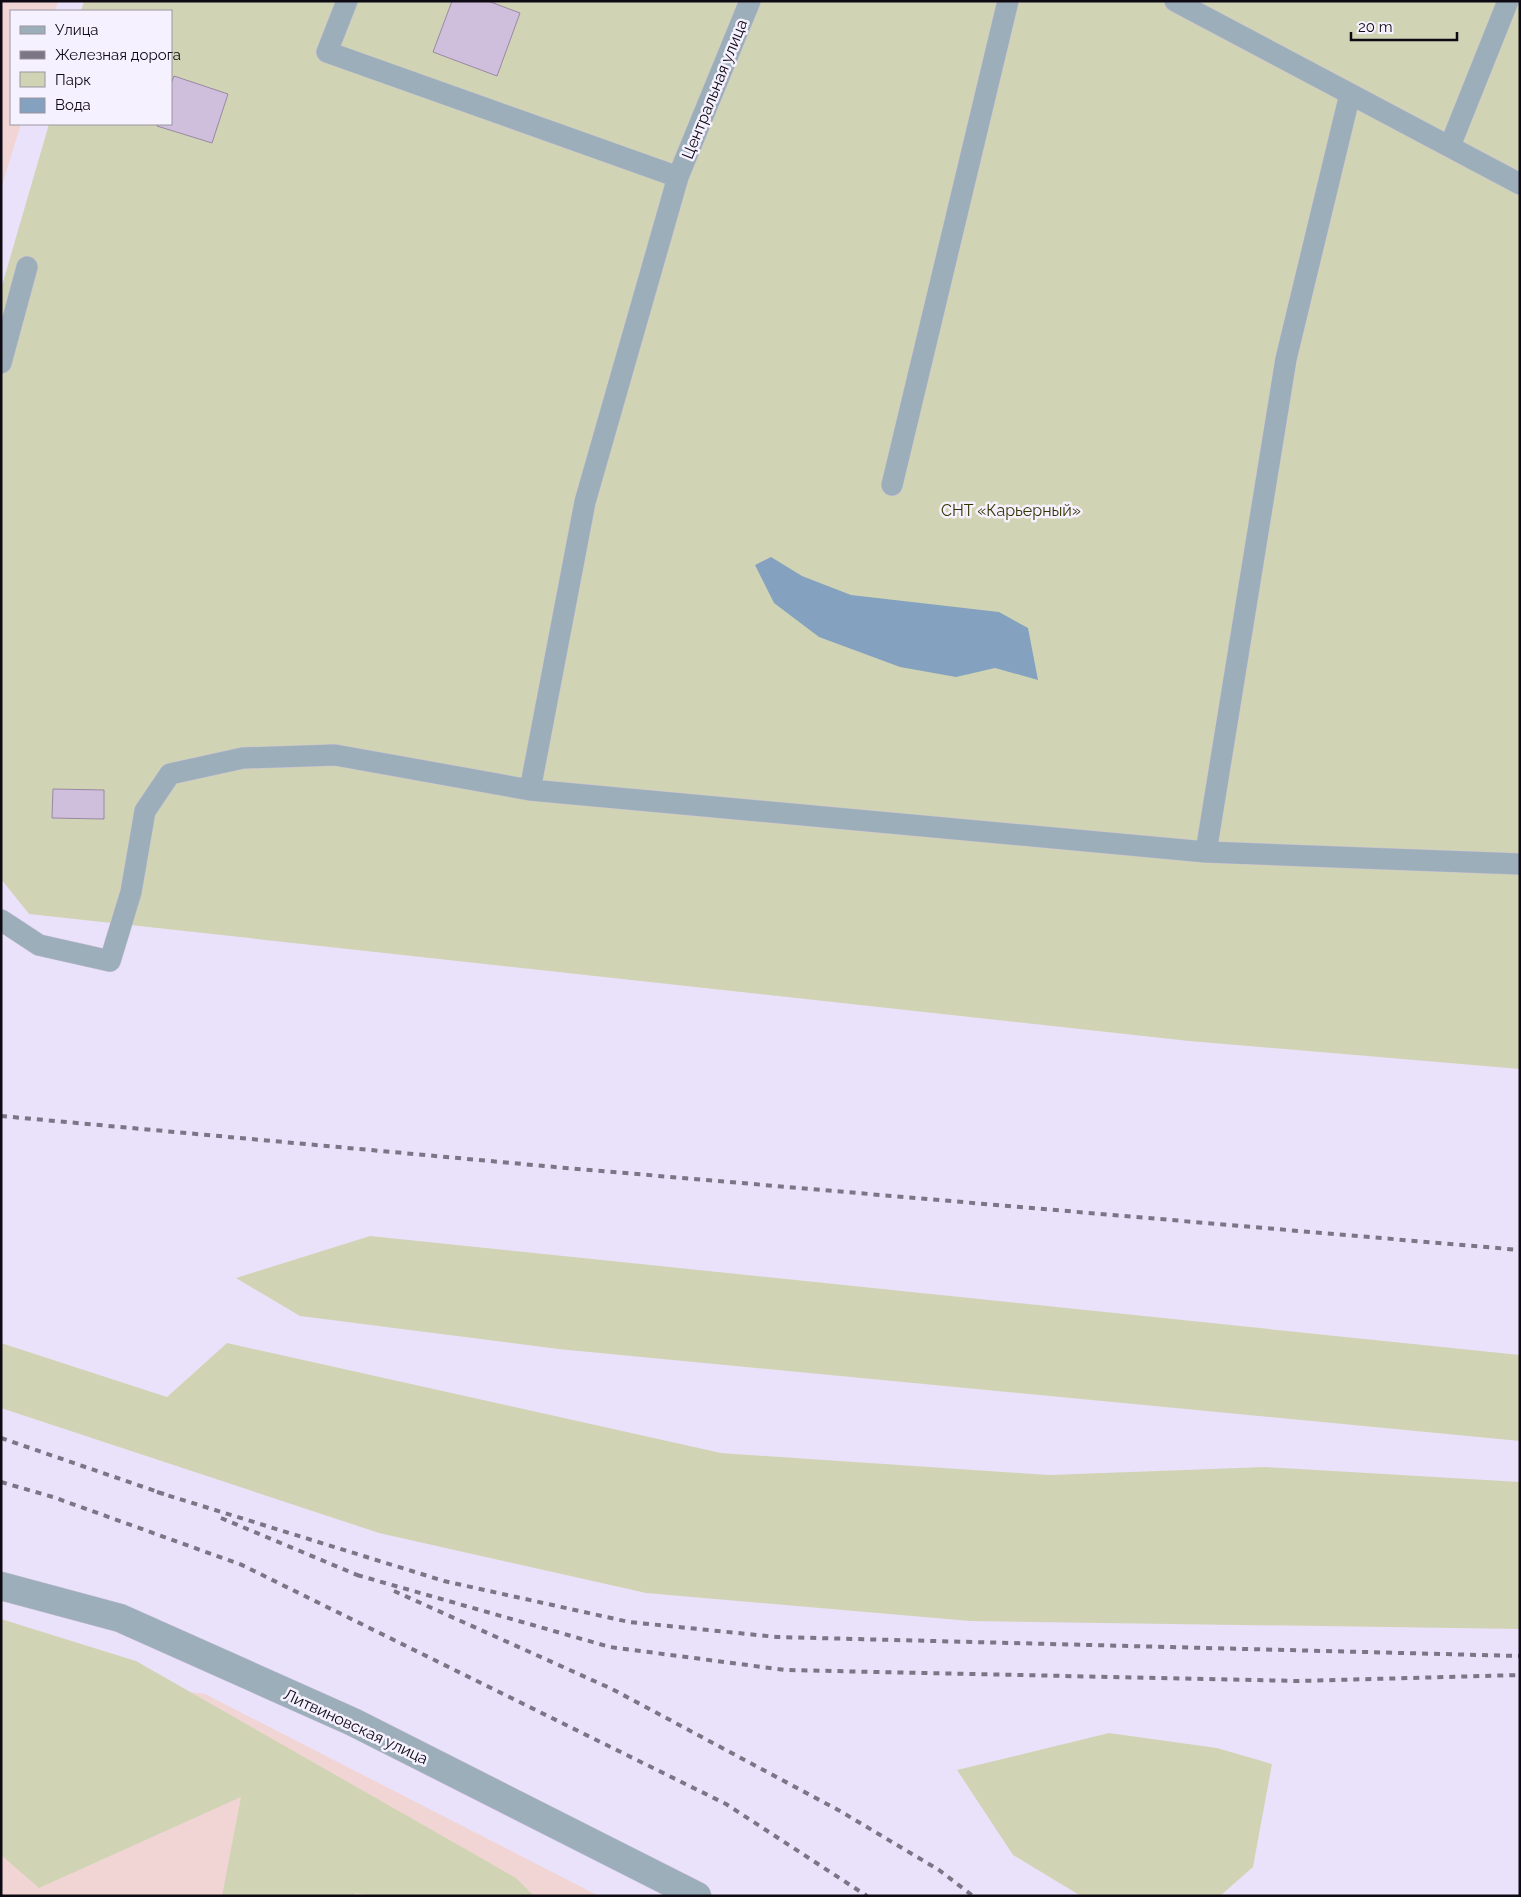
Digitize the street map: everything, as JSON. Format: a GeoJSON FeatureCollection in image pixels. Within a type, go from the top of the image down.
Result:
{"type":"FeatureCollection","features":[{"type":"Feature","properties":{"kind":"street","name":"Литвиновская улица"},"geometry":{"type":"LineString","coordinates":[[1,1586],[129,1622],[353,1722],[697,1896]]}},
{"type":"Feature","properties":{"kind":"lane"},"geometry":{"type":"LineString","coordinates":[[347,1],[327,52],[678,177]]}},
{"type":"Feature","properties":{"kind":"lane","name":"Центральная улица"},"geometry":{"type":"LineString","coordinates":[[530,790],[585,502],[678,177],[750,1]]}},
{"type":"Feature","properties":{"kind":"lane"},"geometry":{"type":"LineString","coordinates":[[892,485],[1008,1]]}},
{"type":"Feature","properties":{"kind":"lane"},"geometry":{"type":"LineString","coordinates":[[1175,1],[1520,184]]}},
{"type":"Feature","properties":{"kind":"lane"},"geometry":{"type":"LineString","coordinates":[[1450,146],[1508,1]]}},
{"type":"Feature","properties":{"kind":"lane"},"geometry":{"type":"LineString","coordinates":[[1206,852],[1286,359],[1350,94]]}},
{"type":"Feature","properties":{"kind":"lane"},"geometry":{"type":"LineString","coordinates":[[1,363],[27,267]]}},
{"type":"Feature","properties":{"kind":"lane"},"geometry":{"type":"LineString","coordinates":[[1,920],[39,945],[110,961],[131,892],[145,811],[170,774],[243,758],[335,756],[530,790],[1206,852],[1520,864]]}},
{"type":"Feature","properties":{"kind":"shaded area"},"geometry":{"type":"Polygon","coordinates":[[[1,1],[58,1],[55,10],[10,10],[10,125],[21,125],[1,189],[1,1]]]}},
{"type":"Feature","properties":{"kind":"shaded area"},"geometry":{"type":"Polygon","coordinates":[[[1,1667],[205,1694],[599,1896],[1,1896],[1,1667]]]}},
{"type":"Feature","properties":{"kind":"green space","name":"СНТ «Карьерный»"},"geometry":{"type":"Polygon","coordinates":[[[84,1],[1520,1],[1520,1069],[1189,1041],[29,914],[1,879],[1,289],[49,125],[172,125],[172,10],[81,10],[84,1]]]}},
{"type":"Feature","properties":{"kind":"green space"},"geometry":{"type":"Polygon","coordinates":[[[370,1236],[1520,1355],[1520,1441],[558,1349],[300,1316],[236,1278],[370,1236]]]}},
{"type":"Feature","properties":{"kind":"green space"},"geometry":{"type":"Polygon","coordinates":[[[1,1343],[167,1397],[227,1343],[721,1453],[1049,1475],[1265,1467],[1520,1482],[1520,1629],[970,1621],[646,1593],[379,1533],[1,1408],[1,1343]]]}},
{"type":"Feature","properties":{"kind":"green space"},"geometry":{"type":"Polygon","coordinates":[[[1,1619],[136,1661],[516,1878],[534,1896],[373,1896],[355,1893],[354,1896],[222,1896],[241,1797],[39,1888],[1,1855],[1,1619]]]}},
{"type":"Feature","properties":{"kind":"green space"},"geometry":{"type":"Polygon","coordinates":[[[1109,1733],[1217,1748],[1272,1764],[1253,1867],[1220,1896],[1081,1896],[1013,1855],[957,1770],[1109,1733]]]}},
{"type":"Feature","properties":{"kind":"water"},"geometry":{"type":"Polygon","coordinates":[[[771,557],[802,576],[851,595],[999,612],[1028,628],[1038,680],[995,668],[956,677],[900,667],[819,637],[774,603],[755,565],[771,557]]]}},
{"type":"Feature","properties":{"kind":"building"},"geometry":{"type":"Polygon","coordinates":[[[452,1],[488,1],[520,13],[497,76],[433,52],[452,1]]]}},
{"type":"Feature","properties":{"kind":"building"},"geometry":{"type":"Polygon","coordinates":[[[174,76],[228,94],[212,143],[157,126],[172,125],[172,81],[174,76]]]}},
{"type":"Feature","properties":{"kind":"building"},"geometry":{"type":"Polygon","coordinates":[[[53,789],[104,790],[104,819],[52,818],[53,789]]]}},
{"type":"Feature","properties":{"kind":"railway"},"geometry":{"type":"LineString","coordinates":[[1,1116],[555,1167],[1520,1250]]}},
{"type":"Feature","properties":{"kind":"railway"},"geometry":{"type":"LineString","coordinates":[[1,1438],[164,1494]]}},
{"type":"Feature","properties":{"kind":"railway"},"geometry":{"type":"LineString","coordinates":[[1,1482],[53,1497],[242,1565],[726,1804],[867,1896]]}},
{"type":"Feature","properties":{"kind":"railway"},"geometry":{"type":"LineString","coordinates":[[157,1492],[444,1581],[629,1622],[777,1637],[1520,1656]]}},
{"type":"Feature","properties":{"kind":"railway"},"geometry":{"type":"LineString","coordinates":[[221,1518],[362,1577]]}},
{"type":"Feature","properties":{"kind":"railway"},"geometry":{"type":"LineString","coordinates":[[357,1575],[610,1647],[785,1670],[1299,1681],[1520,1675]]}},
{"type":"Feature","properties":{"kind":"railway"},"geometry":{"type":"LineString","coordinates":[[394,1591],[612,1689],[840,1811],[939,1870],[973,1896]]}}]}
